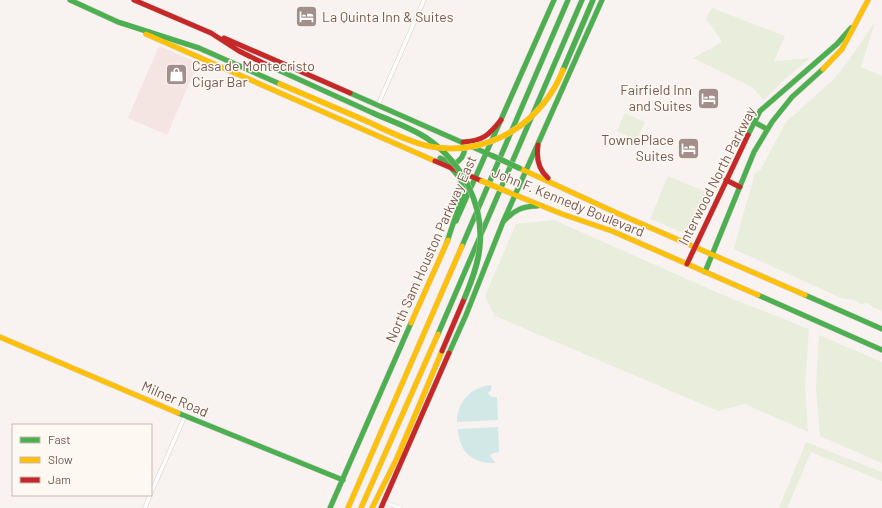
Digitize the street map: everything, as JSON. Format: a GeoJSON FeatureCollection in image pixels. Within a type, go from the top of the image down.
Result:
{"type":"FeatureCollection","features":[{"type":"Feature","properties":{"kind":"main road","name":"John F. Kennedy Boulevard"},"geometry":{"type":"LineString","coordinates":[[70,0],[539,206],[612,231],[882,350]]}},
{"type":"Feature","properties":{"kind":"main road"},"geometry":{"type":"LineString","coordinates":[[80,0],[85,6]]}},
{"type":"Feature","properties":{"kind":"main road","name":"John F. Kennedy Boulevard"},"geometry":{"type":"LineString","coordinates":[[134,0],[378,105],[553,182],[695,247],[882,328]]}},
{"type":"Feature","properties":{"kind":"main road","name":"North Sam Houston Parkway East"},"geometry":{"type":"LineString","coordinates":[[330,508],[447,242],[479,179],[487,154],[501,120],[554,0]]}},
{"type":"Feature","properties":{"kind":"main road","name":"North Sam Houston Parkway East"},"geometry":{"type":"LineString","coordinates":[[348,508],[568,0]]}},
{"type":"Feature","properties":{"kind":"main road"},"geometry":{"type":"LineString","coordinates":[[362,508],[582,0]]}},
{"type":"Feature","properties":{"kind":"main road"},"geometry":{"type":"LineString","coordinates":[[118,22],[199,48],[402,136],[429,146],[453,148],[485,144],[503,137],[521,126],[536,113],[549,98],[562,74],[593,0]]}},
{"type":"Feature","properties":{"kind":"main road"},"geometry":{"type":"LineString","coordinates":[[381,508],[466,315],[514,195],[538,145],[602,0]]}},
{"type":"Feature","properties":{"kind":"main road","name":"Interwood North Parkway"},"geometry":{"type":"LineString","coordinates":[[705,272],[754,152],[767,129],[792,97],[818,74],[842,49],[868,0]]}},
{"type":"Feature","properties":{"kind":"main road","name":"Interwood North Parkway"},"geometry":{"type":"LineString","coordinates":[[687,264],[760,111],[838,44],[858,19]]}},
{"type":"Feature","properties":{"kind":"main road"},"geometry":{"type":"LineString","coordinates":[[211,33],[239,51],[285,74],[408,128],[433,142],[457,166],[469,187],[476,206],[479,221],[480,243],[476,266],[465,297],[397,458],[372,508]]}},
{"type":"Feature","properties":{"kind":"main road"},"geometry":{"type":"LineString","coordinates":[[460,142],[476,141],[487,136],[501,120]]}},
{"type":"Feature","properties":{"kind":"main road"},"geometry":{"type":"LineString","coordinates":[[754,122],[767,129]]}},
{"type":"Feature","properties":{"kind":"main road"},"geometry":{"type":"LineString","coordinates":[[411,150],[425,152],[454,164],[460,161],[465,152],[465,148],[460,142]]}},
{"type":"Feature","properties":{"kind":"main road"},"geometry":{"type":"LineString","coordinates":[[538,145],[536,152],[539,167],[542,174],[553,182]]}},
{"type":"Feature","properties":{"kind":"main road"},"geometry":{"type":"LineString","coordinates":[[447,242],[464,191],[460,178],[449,166]]}},
{"type":"Feature","properties":{"kind":"main road"},"geometry":{"type":"LineString","coordinates":[[726,180],[740,187]]}},
{"type":"Feature","properties":{"kind":"main road"},"geometry":{"type":"LineString","coordinates":[[503,222],[512,212],[521,207],[539,206]]}},
{"type":"Feature","properties":{"kind":"main road","name":"Milner Road"},"geometry":{"type":"LineString","coordinates":[[0,337],[184,416],[343,480]]}},
{"type":"Feature","properties":{"kind":"street"},"geometry":{"type":"LineString","coordinates":[[378,105],[424,0]]}},
{"type":"Feature","properties":{"kind":"street"},"geometry":{"type":"LineString","coordinates":[[152,492],[184,416]]}},
{"type":"Feature","properties":{"kind":"street"},"geometry":{"type":"LineString","coordinates":[[145,508],[150,496]]}},
{"type":"Feature","properties":{"kind":"street"},"geometry":{"type":"LineString","coordinates":[[384,502],[400,508]]}},
{"type":"Feature","properties":{"kind":"shaded area"},"geometry":{"type":"Polygon","coordinates":[[[159,46],[198,63],[167,135],[128,118],[159,46]]]}},
{"type":"Feature","properties":{"kind":"shaded area"},"geometry":{"type":"Polygon","coordinates":[[[491,385],[491,390],[488,393],[491,397],[497,397],[498,420],[457,422],[462,402],[466,397],[477,389],[491,385]]]}},
{"type":"Feature","properties":{"kind":"shaded area"},"geometry":{"type":"Polygon","coordinates":[[[498,427],[499,452],[493,453],[490,456],[496,463],[488,463],[475,459],[465,451],[461,445],[458,429],[498,427]]]}},
{"type":"Feature","properties":{"kind":"green space"},"geometry":{"type":"Polygon","coordinates":[[[712,8],[785,36],[774,61],[810,58],[786,78],[764,100],[752,87],[693,58],[722,42],[706,18],[712,8]]]}},
{"type":"Feature","properties":{"kind":"green space"},"geometry":{"type":"Polygon","coordinates":[[[875,22],[861,67],[882,76],[882,311],[868,303],[860,304],[855,300],[841,298],[734,249],[754,174],[761,169],[786,122],[834,79],[847,63],[875,22]]]}},
{"type":"Feature","properties":{"kind":"green space"},"geometry":{"type":"Polygon","coordinates":[[[625,113],[645,122],[637,140],[617,131],[625,113]]]}},
{"type":"Feature","properties":{"kind":"green space"},"geometry":{"type":"Polygon","coordinates":[[[668,176],[706,192],[689,235],[650,219],[668,176]]]}},
{"type":"Feature","properties":{"kind":"green space"},"geometry":{"type":"Polygon","coordinates":[[[554,220],[723,295],[809,329],[805,387],[808,432],[745,404],[718,411],[495,316],[485,296],[516,224],[554,220]]]}},
{"type":"Feature","properties":{"kind":"green space"},"geometry":{"type":"Polygon","coordinates":[[[819,335],[882,362],[882,463],[820,436],[816,387],[819,335]]]}},
{"type":"Feature","properties":{"kind":"green space"},"geometry":{"type":"Polygon","coordinates":[[[806,442],[882,472],[882,481],[811,452],[787,508],[779,508],[806,442]]]}},
{"type":"Feature","properties":{"kind":"traffic: fast"},"geometry":{"type":"LineString","coordinates":[[70,0],[118,22],[199,48],[280,84]]}},
{"type":"Feature","properties":{"kind":"traffic: fast"},"geometry":{"type":"LineString","coordinates":[[456,221],[554,0]]}},
{"type":"Feature","properties":{"kind":"traffic: fast"},"geometry":{"type":"LineString","coordinates":[[462,246],[568,0]]}},
{"type":"Feature","properties":{"kind":"traffic: fast"},"geometry":{"type":"LineString","coordinates":[[438,334],[582,0]]}},
{"type":"Feature","properties":{"kind":"traffic: fast"},"geometry":{"type":"LineString","coordinates":[[563,70],[593,0]]}},
{"type":"Feature","properties":{"kind":"traffic: fast"},"geometry":{"type":"LineString","coordinates":[[449,353],[466,315],[503,222],[602,0]]}},
{"type":"Feature","properties":{"kind":"traffic: fast"},"geometry":{"type":"LineString","coordinates":[[748,135],[760,111],[837,44],[851,28]]}},
{"type":"Feature","properties":{"kind":"traffic: fast"},"geometry":{"type":"LineString","coordinates":[[265,64],[373,113]]}},
{"type":"Feature","properties":{"kind":"traffic: fast"},"geometry":{"type":"LineString","coordinates":[[705,272],[754,152],[772,122],[792,97],[823,69]]}},
{"type":"Feature","properties":{"kind":"traffic: fast"},"geometry":{"type":"LineString","coordinates":[[350,93],[493,156]]}},
{"type":"Feature","properties":{"kind":"traffic: fast"},"geometry":{"type":"LineString","coordinates":[[373,113],[408,128],[428,139],[451,160],[468,185],[478,214],[480,244],[477,264],[465,297]]}},
{"type":"Feature","properties":{"kind":"traffic: fast"},"geometry":{"type":"LineString","coordinates":[[754,122],[767,129]]}},
{"type":"Feature","properties":{"kind":"traffic: fast"},"geometry":{"type":"LineString","coordinates":[[440,158],[454,164],[463,156],[465,148],[463,145]]}},
{"type":"Feature","properties":{"kind":"traffic: fast"},"geometry":{"type":"LineString","coordinates":[[493,156],[519,168]]}},
{"type":"Feature","properties":{"kind":"traffic: fast"},"geometry":{"type":"LineString","coordinates":[[447,242],[464,191],[460,178],[452,169]]}},
{"type":"Feature","properties":{"kind":"traffic: fast"},"geometry":{"type":"LineString","coordinates":[[503,222],[518,210],[537,206]]}},
{"type":"Feature","properties":{"kind":"traffic: fast"},"geometry":{"type":"LineString","coordinates":[[758,295],[882,350]]}},
{"type":"Feature","properties":{"kind":"traffic: fast"},"geometry":{"type":"LineString","coordinates":[[805,295],[882,329]]}},
{"type":"Feature","properties":{"kind":"traffic: fast"},"geometry":{"type":"LineString","coordinates":[[330,508],[411,323]]}},
{"type":"Feature","properties":{"kind":"traffic: fast"},"geometry":{"type":"LineString","coordinates":[[178,413],[343,480]]}},
{"type":"Feature","properties":{"kind":"traffic: slow"},"geometry":{"type":"LineString","coordinates":[[823,69],[842,49],[868,0]]}},
{"type":"Feature","properties":{"kind":"traffic: slow"},"geometry":{"type":"LineString","coordinates":[[146,34],[435,161]]}},
{"type":"Feature","properties":{"kind":"traffic: slow"},"geometry":{"type":"LineString","coordinates":[[280,84],[412,141],[440,148],[464,148],[487,143],[510,133],[520,126],[546,101],[563,70]]}},
{"type":"Feature","properties":{"kind":"traffic: slow"},"geometry":{"type":"LineString","coordinates":[[519,168],[619,214],[805,295]]}},
{"type":"Feature","properties":{"kind":"traffic: slow"},"geometry":{"type":"LineString","coordinates":[[482,181],[508,192]]}},
{"type":"Feature","properties":{"kind":"traffic: slow"},"geometry":{"type":"LineString","coordinates":[[508,192],[562,214],[612,231],[758,295]]}},
{"type":"Feature","properties":{"kind":"traffic: slow"},"geometry":{"type":"LineString","coordinates":[[411,323],[448,240]]}},
{"type":"Feature","properties":{"kind":"traffic: slow"},"geometry":{"type":"LineString","coordinates":[[348,508],[462,246]]}},
{"type":"Feature","properties":{"kind":"traffic: slow"},"geometry":{"type":"LineString","coordinates":[[361,508],[438,334]]}},
{"type":"Feature","properties":{"kind":"traffic: slow"},"geometry":{"type":"LineString","coordinates":[[0,337],[178,413]]}},
{"type":"Feature","properties":{"kind":"traffic: slow"},"geometry":{"type":"LineString","coordinates":[[372,508],[397,458],[442,351]]}},
{"type":"Feature","properties":{"kind":"traffic: jam"},"geometry":{"type":"LineString","coordinates":[[134,0],[211,33],[239,51],[265,64]]}},
{"type":"Feature","properties":{"kind":"traffic: jam"},"geometry":{"type":"LineString","coordinates":[[224,38],[350,93]]}},
{"type":"Feature","properties":{"kind":"traffic: jam"},"geometry":{"type":"LineString","coordinates":[[463,142],[481,139],[493,130],[501,120]]}},
{"type":"Feature","properties":{"kind":"traffic: jam"},"geometry":{"type":"LineString","coordinates":[[687,264],[748,135]]}},
{"type":"Feature","properties":{"kind":"traffic: jam"},"geometry":{"type":"LineString","coordinates":[[538,145],[538,163],[548,178]]}},
{"type":"Feature","properties":{"kind":"traffic: jam"},"geometry":{"type":"LineString","coordinates":[[435,161],[482,181]]}},
{"type":"Feature","properties":{"kind":"traffic: jam"},"geometry":{"type":"LineString","coordinates":[[726,180],[740,187]]}},
{"type":"Feature","properties":{"kind":"traffic: jam"},"geometry":{"type":"LineString","coordinates":[[442,351],[465,297]]}},
{"type":"Feature","properties":{"kind":"traffic: jam"},"geometry":{"type":"LineString","coordinates":[[381,508],[449,353]]}},
{"type":"Feature","properties":{"kind":"place","name":"La Quinta Inn & Suites"},"geometry":{"type":"Point","coordinates":[306,17]}},
{"type":"Feature","properties":{"kind":"place","name":"Casa de Montecristo Cigar Bar"},"geometry":{"type":"Point","coordinates":[176,74]}},
{"type":"Feature","properties":{"kind":"place","name":"Fairfield Inn and Suites"},"geometry":{"type":"Point","coordinates":[708,98]}},
{"type":"Feature","properties":{"kind":"place","name":"TownePlace Suites"},"geometry":{"type":"Point","coordinates":[689,148]}}]}
